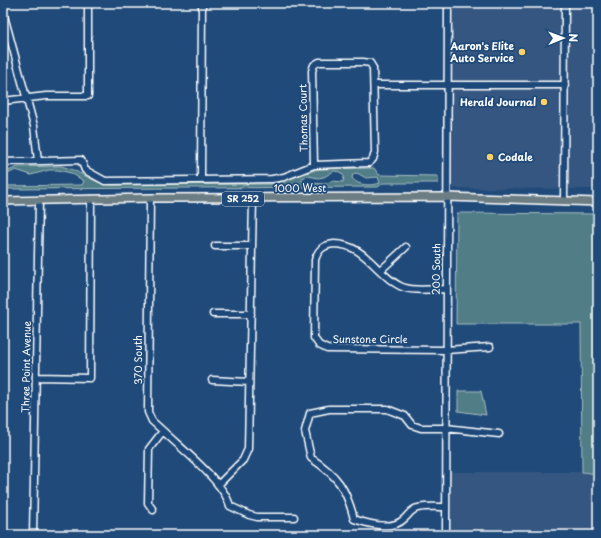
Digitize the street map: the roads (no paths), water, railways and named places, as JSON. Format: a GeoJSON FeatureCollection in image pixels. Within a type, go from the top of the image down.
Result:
{"type":"FeatureCollection","features":[{"type":"Feature","properties":{"kind":"main road","name":"1000 West"},"geometry":{"type":"LineString","coordinates":[[3,201],[150,198],[252,199],[447,197],[598,202]]}},
{"type":"Feature","properties":{"kind":"street"},"geometry":{"type":"LineString","coordinates":[[3,101],[46,96],[88,96],[88,3]]}},
{"type":"Feature","properties":{"kind":"street"},"geometry":{"type":"LineString","coordinates":[[201,180],[202,3]]}},
{"type":"Feature","properties":{"kind":"street","name":"200 South"},"geometry":{"type":"LineString","coordinates":[[446,535],[448,3]]}},
{"type":"Feature","properties":{"kind":"street"},"geometry":{"type":"LineString","coordinates":[[564,201],[565,3]]}},
{"type":"Feature","properties":{"kind":"street"},"geometry":{"type":"LineString","coordinates":[[3,12],[34,126],[38,161]]}},
{"type":"Feature","properties":{"kind":"street","name":"Thomas Court"},"geometry":{"type":"LineString","coordinates":[[319,62],[370,63],[373,68],[374,85],[373,159],[369,163],[314,165],[312,71],[314,65],[319,62]]}},
{"type":"Feature","properties":{"kind":"street"},"geometry":{"type":"LineString","coordinates":[[374,85],[565,85]]}},
{"type":"Feature","properties":{"kind":"street"},"geometry":{"type":"LineString","coordinates":[[3,162],[81,160],[85,170],[91,175],[105,181],[272,179],[284,177],[314,165]]}},
{"type":"Feature","properties":{"kind":"street","name":"370 South"},"geometry":{"type":"LineString","coordinates":[[150,198],[148,412],[152,422],[163,430],[218,485],[228,496],[230,506],[249,515],[294,517]]}},
{"type":"Feature","properties":{"kind":"street"},"geometry":{"type":"LineString","coordinates":[[218,485],[243,460],[246,455],[249,382],[252,199]]}},
{"type":"Feature","properties":{"kind":"street","name":"Three Point Avenue"},"geometry":{"type":"LineString","coordinates":[[33,535],[40,200]]}},
{"type":"Feature","properties":{"kind":"street"},"geometry":{"type":"LineString","coordinates":[[36,377],[90,378],[91,200]]}},
{"type":"Feature","properties":{"kind":"street","name":"Sunstone Circle"},"geometry":{"type":"LineString","coordinates":[[446,289],[401,287],[391,281],[381,270],[358,251],[346,246],[326,245],[318,251],[315,260],[314,338],[319,345],[327,349],[446,350]]}},
{"type":"Feature","properties":{"kind":"street"},"geometry":{"type":"LineString","coordinates":[[215,246],[252,246]]}},
{"type":"Feature","properties":{"kind":"street"},"geometry":{"type":"LineString","coordinates":[[381,270],[406,246]]}},
{"type":"Feature","properties":{"kind":"street"},"geometry":{"type":"LineString","coordinates":[[213,314],[250,314]]}},
{"type":"Feature","properties":{"kind":"street"},"geometry":{"type":"LineString","coordinates":[[446,350],[490,347]]}},
{"type":"Feature","properties":{"kind":"street"},"geometry":{"type":"LineString","coordinates":[[212,380],[249,382]]}},
{"type":"Feature","properties":{"kind":"street"},"geometry":{"type":"LineString","coordinates":[[446,507],[417,508],[410,511],[404,520],[388,525],[374,526],[354,519],[346,492],[338,479],[326,468],[311,458],[305,431],[310,414],[330,409],[386,409],[405,416],[412,425],[421,428],[446,428],[499,434]]}},
{"type":"Feature","properties":{"kind":"street"},"geometry":{"type":"LineString","coordinates":[[153,510],[148,503],[149,449],[163,430]]}},
{"type":"Feature","properties":{"kind":"place","name":"Aaron's Elite Auto Service"},"geometry":{"type":"Point","coordinates":[522,52]}},
{"type":"Feature","properties":{"kind":"place","name":"Herald Journal"},"geometry":{"type":"Point","coordinates":[544,102]}},
{"type":"Feature","properties":{"kind":"place","name":"Codale"},"geometry":{"type":"Point","coordinates":[490,157]}}]}
